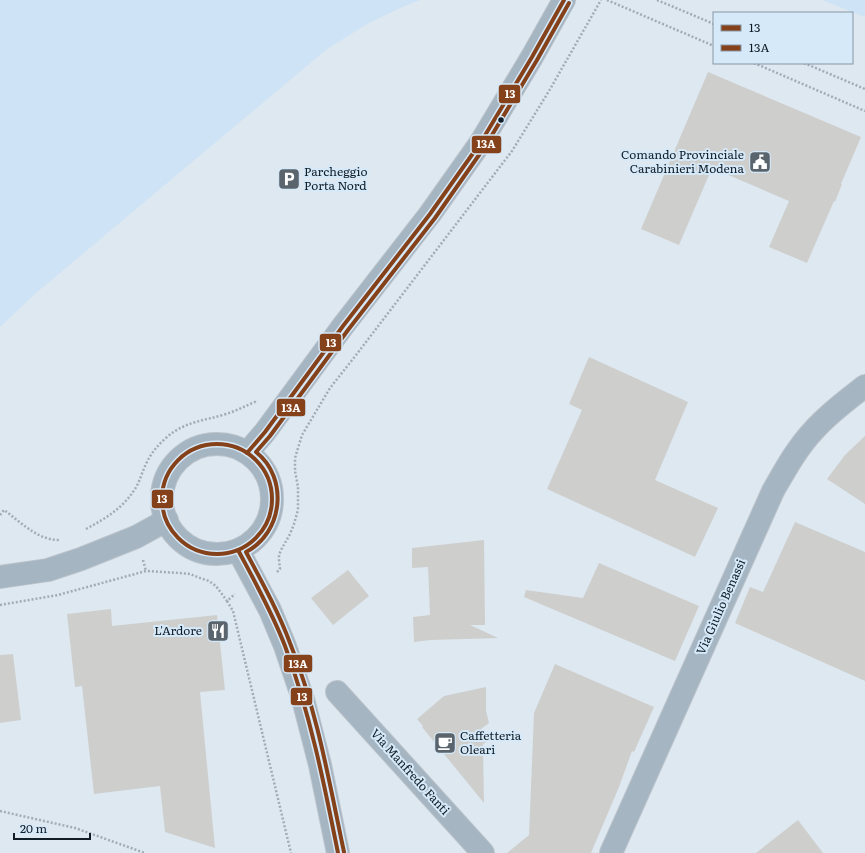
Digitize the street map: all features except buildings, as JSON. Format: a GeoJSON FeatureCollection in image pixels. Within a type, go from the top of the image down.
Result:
{"type":"FeatureCollection","features":[{"type":"Feature","properties":{"kind":"street"},"geometry":{"type":"LineString","coordinates":[[247,453],[430,214],[480,142],[532,57],[564,0]]}},
{"type":"Feature","properties":{"kind":"street","name":"Via Giulio Benassi"},"geometry":{"type":"LineString","coordinates":[[611,853],[773,491],[792,460],[813,431],[838,406],[865,386]]}},
{"type":"Feature","properties":{"kind":"street"},"geometry":{"type":"LineString","coordinates":[[218,444],[234,446],[247,453],[259,463],[267,475],[271,489],[272,504],[269,518],[261,532],[251,542],[238,550],[224,553],[210,554],[197,550],[184,543],[174,533],[167,520],[163,506],[163,490],[168,475],[177,462],[189,453],[203,446],[218,444]]}},
{"type":"Feature","properties":{"kind":"street"},"geometry":{"type":"LineString","coordinates":[[0,577],[48,570],[81,559],[136,536],[167,520]]}},
{"type":"Feature","properties":{"kind":"street"},"geometry":{"type":"LineString","coordinates":[[238,550],[270,610],[285,646],[303,699],[320,765],[338,853]]}},
{"type":"Feature","properties":{"kind":"street","name":"Via Manfredo Fanti"},"geometry":{"type":"LineString","coordinates":[[338,692],[483,853]]}},
{"type":"Feature","properties":{"kind":"path"},"geometry":{"type":"LineString","coordinates":[[607,0],[713,46]]}},
{"type":"Feature","properties":{"kind":"path"},"geometry":{"type":"LineString","coordinates":[[657,0],[713,24]]}},
{"type":"Feature","properties":{"kind":"path"},"geometry":{"type":"LineString","coordinates":[[756,64],[865,111]]}},
{"type":"Feature","properties":{"kind":"path"},"geometry":{"type":"LineString","coordinates":[[806,64],[865,89]]}},
{"type":"Feature","properties":{"kind":"path"},"geometry":{"type":"LineString","coordinates":[[82,532],[106,518],[119,508],[135,488],[146,463],[153,452],[168,436],[189,424],[228,414],[255,402],[273,420],[302,435]]}},
{"type":"Feature","properties":{"kind":"path"},"geometry":{"type":"LineString","coordinates":[[0,515],[4,510],[37,534],[52,540],[60,540]]}},
{"type":"Feature","properties":{"kind":"path"},"geometry":{"type":"LineString","coordinates":[[227,601],[233,611],[291,853]]}},
{"type":"Feature","properties":{"kind":"path"},"geometry":{"type":"LineString","coordinates":[[0,811],[75,828],[145,853]]}},
{"type":"Feature","properties":{"kind":"shaded area"},"geometry":{"type":"Polygon","coordinates":[[[0,0],[420,0],[369,23],[327,49],[36,293],[0,327],[0,0]]]}},
{"type":"Feature","properties":{"kind":"shaded area"},"geometry":{"type":"Polygon","coordinates":[[[822,0],[865,0],[865,17],[822,0]]]}},
{"type":"Feature","properties":{"kind":"transit line","name":"13"},"geometry":{"type":"LineString","coordinates":[[247,453],[265,432],[343,326],[430,214],[481,142],[564,0]]}},
{"type":"Feature","properties":{"kind":"transit line","name":"13A"},"geometry":{"type":"LineString","coordinates":[[344,852],[322,746],[308,694],[290,643],[270,597],[246,552],[258,543],[268,532],[274,519],[277,505],[277,490],[274,476],[267,463],[256,452],[270,436],[348,330],[435,218],[486,145],[569,3]]}},
{"type":"Feature","properties":{"kind":"transit line","name":"13"},"geometry":{"type":"LineString","coordinates":[[217,444],[238,449],[256,460],[267,478],[272,499],[267,520],[256,538],[238,549],[217,554],[196,549],[178,538],[167,520],[162,499],[167,478],[178,460],[196,449],[217,444]]}},
{"type":"Feature","properties":{"kind":"transit line","name":"13"},"geometry":{"type":"LineString","coordinates":[[238,550],[275,621],[294,671],[316,748],[338,853]]}},
{"type":"Feature","properties":{"kind":"place","name":"Comando Provinciale Carabinieri Modena"},"geometry":{"type":"Point","coordinates":[760,162]}},
{"type":"Feature","properties":{"kind":"place","name":"Parcheggio Porta Nord"},"geometry":{"type":"Point","coordinates":[289,179]}},
{"type":"Feature","properties":{"kind":"place","name":"L'Ardore"},"geometry":{"type":"Point","coordinates":[218,631]}},
{"type":"Feature","properties":{"kind":"place","name":"Caffetteria Oleari"},"geometry":{"type":"Point","coordinates":[445,743]}}]}
